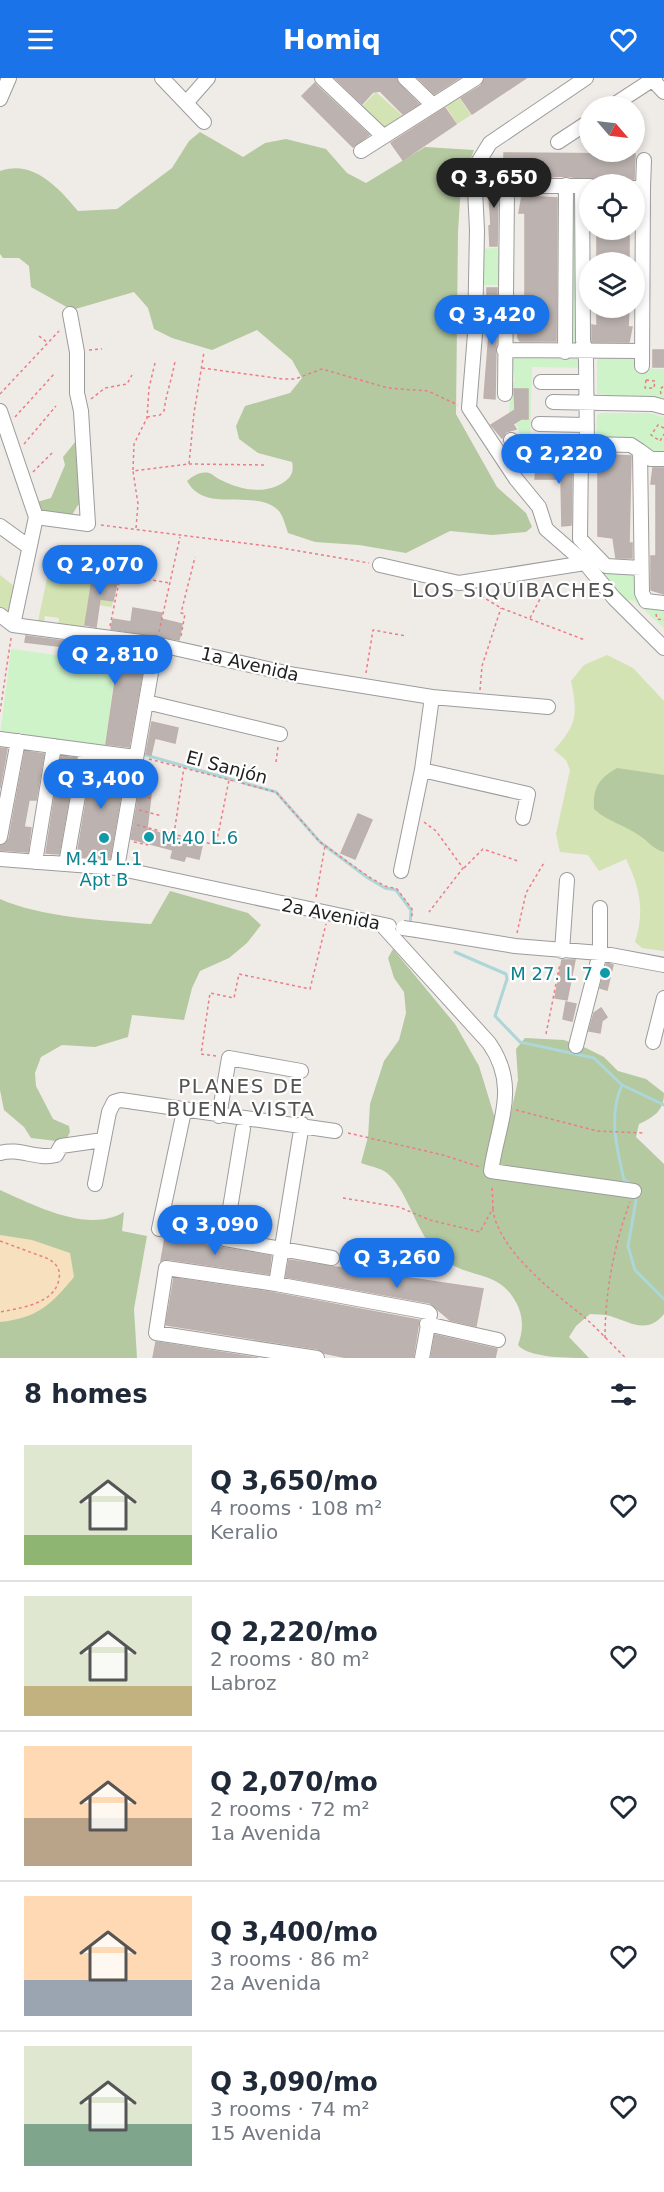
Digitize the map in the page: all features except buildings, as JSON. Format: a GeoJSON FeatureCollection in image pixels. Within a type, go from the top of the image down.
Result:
{"type":"FeatureCollection","features":[{"type":"Feature","properties":{"kind":"street"},"geometry":{"type":"LineString","coordinates":[[0,99],[9,78]]}},
{"type":"Feature","properties":{"kind":"street"},"geometry":{"type":"LineString","coordinates":[[162,78],[204,122]]}},
{"type":"Feature","properties":{"kind":"street"},"geometry":{"type":"LineString","coordinates":[[186,103],[208,78]]}},
{"type":"Feature","properties":{"kind":"street"},"geometry":{"type":"LineString","coordinates":[[322,78],[383,136]]}},
{"type":"Feature","properties":{"kind":"street"},"geometry":{"type":"LineString","coordinates":[[405,78],[434,105]]}},
{"type":"Feature","properties":{"kind":"street"},"geometry":{"type":"LineString","coordinates":[[361,151],[476,78]]}},
{"type":"Feature","properties":{"kind":"street"},"geometry":{"type":"LineString","coordinates":[[586,78],[490,143],[474,169],[472,178],[477,230],[475,334],[469,408],[516,479],[539,507],[546,529],[585,563],[614,598],[664,648]]}},
{"type":"Feature","properties":{"kind":"street"},"geometry":{"type":"LineString","coordinates":[[627,96],[653,79],[664,92]]}},
{"type":"Feature","properties":{"kind":"street"},"geometry":{"type":"LineString","coordinates":[[558,142],[579,128]]}},
{"type":"Feature","properties":{"kind":"street"},"geometry":{"type":"LineString","coordinates":[[565,352],[566,185]]}},
{"type":"Feature","properties":{"kind":"street"},"geometry":{"type":"LineString","coordinates":[[505,394],[507,193],[514,186],[579,186]]}},
{"type":"Feature","properties":{"kind":"street"},"geometry":{"type":"LineString","coordinates":[[585,240],[584,352],[587,425],[580,539],[606,566],[641,568]]}},
{"type":"Feature","properties":{"kind":"street"},"geometry":{"type":"LineString","coordinates":[[640,240],[642,366]]}},
{"type":"Feature","properties":{"kind":"street"},"geometry":{"type":"LineString","coordinates":[[36,517],[88,524],[81,411],[77,393],[77,352],[70,314]]}},
{"type":"Feature","properties":{"kind":"street"},"geometry":{"type":"LineString","coordinates":[[504,350],[641,351]]}},
{"type":"Feature","properties":{"kind":"street"},"geometry":{"type":"LineString","coordinates":[[541,382],[586,382]]}},
{"type":"Feature","properties":{"kind":"street"},"geometry":{"type":"LineString","coordinates":[[559,402],[653,404],[664,407]]}},
{"type":"Feature","properties":{"kind":"street"},"geometry":{"type":"LineString","coordinates":[[0,411],[36,517],[13,625]]}},
{"type":"Feature","properties":{"kind":"street"},"geometry":{"type":"LineString","coordinates":[[540,424],[587,425]]}},
{"type":"Feature","properties":{"kind":"street"},"geometry":{"type":"LineString","coordinates":[[511,440],[521,452],[631,445],[651,459],[664,459]]}},
{"type":"Feature","properties":{"kind":"street"},"geometry":{"type":"LineString","coordinates":[[640,451],[643,597],[650,603],[664,603]]}},
{"type":"Feature","properties":{"kind":"street"},"geometry":{"type":"LineString","coordinates":[[0,526],[29,547]]}},
{"type":"Feature","properties":{"kind":"street"},"geometry":{"type":"LineString","coordinates":[[380,565],[459,583],[585,563]]}},
{"type":"Feature","properties":{"kind":"street","name":"1a Avenida"},"geometry":{"type":"LineString","coordinates":[[0,615],[13,625],[179,648],[295,675],[479,703],[548,707]]}},
{"type":"Feature","properties":{"kind":"street"},"geometry":{"type":"LineString","coordinates":[[117,868],[156,644]]}},
{"type":"Feature","properties":{"kind":"street"},"geometry":{"type":"LineString","coordinates":[[401,871],[422,770],[432,697]]}},
{"type":"Feature","properties":{"kind":"street"},"geometry":{"type":"LineString","coordinates":[[146,702],[280,734]]}},
{"type":"Feature","properties":{"kind":"street"},"geometry":{"type":"LineString","coordinates":[[0,739],[86,751],[137,753]]}},
{"type":"Feature","properties":{"kind":"street"},"geometry":{"type":"LineString","coordinates":[[0,837],[18,741]]}},
{"type":"Feature","properties":{"kind":"street"},"geometry":{"type":"LineString","coordinates":[[35,862],[54,746]]}},
{"type":"Feature","properties":{"kind":"street"},"geometry":{"type":"LineString","coordinates":[[66,864],[86,751]]}},
{"type":"Feature","properties":{"kind":"street"},"geometry":{"type":"LineString","coordinates":[[422,770],[528,794],[523,818]]}},
{"type":"Feature","properties":{"kind":"street","name":"2a Avenida"},"geometry":{"type":"LineString","coordinates":[[0,859],[117,868],[382,925],[515,946],[600,953],[664,965]]}},
{"type":"Feature","properties":{"kind":"street"},"geometry":{"type":"LineString","coordinates":[[562,951],[567,880]]}},
{"type":"Feature","properties":{"kind":"street"},"geometry":{"type":"LineString","coordinates":[[576,1046],[600,953],[600,908]]}},
{"type":"Feature","properties":{"kind":"street"},"geometry":{"type":"LineString","coordinates":[[382,925],[498,1055],[505,1082],[506,1107],[496,1139],[491,1171],[634,1191]]}},
{"type":"Feature","properties":{"kind":"street"},"geometry":{"type":"LineString","coordinates":[[653,1042],[664,998]]}},
{"type":"Feature","properties":{"kind":"street"},"geometry":{"type":"LineString","coordinates":[[219,1116],[229,1058],[301,1071]]}},
{"type":"Feature","properties":{"kind":"street"},"geometry":{"type":"LineString","coordinates":[[95,1184],[109,1112],[114,1102],[127,1100],[184,1111],[302,1124],[335,1131]]}},
{"type":"Feature","properties":{"kind":"street"},"geometry":{"type":"LineString","coordinates":[[159,1229],[184,1111]]}},
{"type":"Feature","properties":{"kind":"street"},"geometry":{"type":"LineString","coordinates":[[276,1284],[302,1124]]}},
{"type":"Feature","properties":{"kind":"street"},"geometry":{"type":"LineString","coordinates":[[243,1129],[225,1239],[332,1258]]}},
{"type":"Feature","properties":{"kind":"street"},"geometry":{"type":"LineString","coordinates":[[0,1153],[11,1150],[49,1157],[56,1155],[61,1146],[103,1140]]}},
{"type":"Feature","properties":{"kind":"street"},"geometry":{"type":"LineString","coordinates":[[317,1358],[156,1333],[166,1268],[276,1284],[427,1318],[498,1340]]}},
{"type":"Feature","properties":{"kind":"street"},"geometry":{"type":"LineString","coordinates":[[422,1358],[427,1318]]}},
{"type":"Feature","properties":{"kind":"path"},"geometry":{"type":"LineString","coordinates":[[0,394],[59,331]]}},
{"type":"Feature","properties":{"kind":"path"},"geometry":{"type":"LineString","coordinates":[[39,336],[49,344]]}},
{"type":"Feature","properties":{"kind":"path"},"geometry":{"type":"LineString","coordinates":[[189,464],[204,352]]}},
{"type":"Feature","properties":{"kind":"path"},"geometry":{"type":"LineString","coordinates":[[147,418],[160,415],[164,411],[175,362]]}},
{"type":"Feature","properties":{"kind":"path"},"geometry":{"type":"LineString","coordinates":[[136,529],[138,504],[133,471],[134,444],[147,418],[149,388],[155,363]]}},
{"type":"Feature","properties":{"kind":"path"},"geometry":{"type":"LineString","coordinates":[[202,368],[283,379],[295,379],[322,369],[388,388],[428,391],[469,408]]}},
{"type":"Feature","properties":{"kind":"path"},"geometry":{"type":"LineString","coordinates":[[6,427],[55,373]]}},
{"type":"Feature","properties":{"kind":"path"},"geometry":{"type":"LineString","coordinates":[[81,411],[97,392],[127,384],[132,375]]}},
{"type":"Feature","properties":{"kind":"path"},"geometry":{"type":"LineString","coordinates":[[654,383],[662,387],[659,392]]}},
{"type":"Feature","properties":{"kind":"path"},"geometry":{"type":"LineString","coordinates":[[16,454],[56,406]]}},
{"type":"Feature","properties":{"kind":"path"},"geometry":{"type":"LineString","coordinates":[[664,429],[658,424],[651,435],[660,441],[664,434]]}},
{"type":"Feature","properties":{"kind":"path"},"geometry":{"type":"LineString","coordinates":[[24,481],[54,451]]}},
{"type":"Feature","properties":{"kind":"path"},"geometry":{"type":"LineString","coordinates":[[133,471],[189,464],[267,465]]}},
{"type":"Feature","properties":{"kind":"path"},"geometry":{"type":"LineString","coordinates":[[88,524],[275,547],[380,565]]}},
{"type":"Feature","properties":{"kind":"path"},"geometry":{"type":"LineString","coordinates":[[156,644],[180,537]]}},
{"type":"Feature","properties":{"kind":"path"},"geometry":{"type":"LineString","coordinates":[[179,648],[185,614],[181,613],[195,556]]}},
{"type":"Feature","properties":{"kind":"path"},"geometry":{"type":"LineString","coordinates":[[530,618],[558,566]]}},
{"type":"Feature","properties":{"kind":"path"},"geometry":{"type":"LineString","coordinates":[[94,571],[170,583]]}},
{"type":"Feature","properties":{"kind":"path"},"geometry":{"type":"LineString","coordinates":[[108,638],[121,576]]}},
{"type":"Feature","properties":{"kind":"path"},"geometry":{"type":"LineString","coordinates":[[459,583],[501,608],[585,640]]}},
{"type":"Feature","properties":{"kind":"path"},"geometry":{"type":"LineString","coordinates":[[479,703],[482,666],[501,608]]}},
{"type":"Feature","properties":{"kind":"path"},"geometry":{"type":"LineString","coordinates":[[656,616],[658,620],[664,620]]}},
{"type":"Feature","properties":{"kind":"path"},"geometry":{"type":"LineString","coordinates":[[0,712],[13,625]]}},
{"type":"Feature","properties":{"kind":"path"},"geometry":{"type":"LineString","coordinates":[[364,686],[373,630],[406,636]]}},
{"type":"Feature","properties":{"kind":"path"},"geometry":{"type":"LineString","coordinates":[[276,762],[280,734]]}},
{"type":"Feature","properties":{"kind":"path","name":"El Sanjón"},"geometry":{"type":"LineString","coordinates":[[137,753],[276,792],[325,845],[369,877],[385,886],[397,889],[412,909],[411,928]]}},
{"type":"Feature","properties":{"kind":"path"},"geometry":{"type":"LineString","coordinates":[[174,834],[184,767]]}},
{"type":"Feature","properties":{"kind":"path"},"geometry":{"type":"LineString","coordinates":[[124,822],[216,845],[229,780]]}},
{"type":"Feature","properties":{"kind":"path"},"geometry":{"type":"LineString","coordinates":[[127,807],[162,816]]}},
{"type":"Feature","properties":{"kind":"path"},"geometry":{"type":"LineString","coordinates":[[413,815],[436,831],[463,868]]}},
{"type":"Feature","properties":{"kind":"path"},"geometry":{"type":"LineString","coordinates":[[122,838],[148,845]]}},
{"type":"Feature","properties":{"kind":"path"},"geometry":{"type":"LineString","coordinates":[[314,910],[325,845]]}},
{"type":"Feature","properties":{"kind":"path"},"geometry":{"type":"LineString","coordinates":[[429,912],[463,868],[483,849],[518,861]]}},
{"type":"Feature","properties":{"kind":"path"},"geometry":{"type":"LineString","coordinates":[[515,946],[520,910],[526,892],[545,861]]}},
{"type":"Feature","properties":{"kind":"path"},"geometry":{"type":"LineString","coordinates":[[229,1058],[201,1054],[210,993],[234,998],[239,974],[310,989],[328,913]]}},
{"type":"Feature","properties":{"kind":"path"},"geometry":{"type":"LineString","coordinates":[[546,1034],[562,951]]}},
{"type":"Feature","properties":{"kind":"path"},"geometry":{"type":"LineString","coordinates":[[506,1107],[610,1132],[645,1133]]}},
{"type":"Feature","properties":{"kind":"path"},"geometry":{"type":"LineString","coordinates":[[335,1131],[443,1155],[491,1171],[494,1219],[510,1246],[549,1289],[584,1317],[626,1358]]}},
{"type":"Feature","properties":{"kind":"path"},"geometry":{"type":"LineString","coordinates":[[605,1339],[605,1313],[620,1227],[634,1191]]}},
{"type":"Feature","properties":{"kind":"path"},"geometry":{"type":"LineString","coordinates":[[343,1198],[399,1207],[430,1220],[480,1232],[493,1208]]}},
{"type":"Feature","properties":{"kind":"path"},"geometry":{"type":"LineString","coordinates":[[0,1241],[49,1259],[55,1263],[60,1274],[55,1288],[44,1299],[0,1312]]}},
{"type":"Feature","properties":{"kind":"green space"},"geometry":{"type":"Polygon","coordinates":[[[376,92],[404,117],[384,130],[361,107],[376,92]]]}},
{"type":"Feature","properties":{"kind":"green space"},"geometry":{"type":"Polygon","coordinates":[[[459,97],[471,115],[457,124],[445,105],[459,97]]]}},
{"type":"Feature","properties":{"kind":"green space"},"geometry":{"type":"Polygon","coordinates":[[[200,132],[243,157],[265,143],[286,139],[326,149],[347,173],[366,183],[425,147],[474,150],[461,185],[458,232],[456,414],[497,487],[526,513],[532,527],[526,532],[492,535],[450,531],[406,553],[359,545],[315,542],[288,533],[279,511],[269,504],[206,497],[195,491],[187,481],[197,474],[206,473],[236,486],[261,490],[277,486],[291,476],[292,462],[258,453],[239,439],[236,426],[245,406],[290,393],[302,378],[292,360],[257,330],[212,350],[172,338],[154,329],[148,308],[134,292],[72,310],[31,287],[29,266],[19,258],[3,258],[0,254],[0,171],[12,168],[34,172],[54,185],[78,211],[117,209],[172,168],[189,141],[200,132]]]}},
{"type":"Feature","properties":{"kind":"green space"},"geometry":{"type":"Polygon","coordinates":[[[578,193],[578,344],[571,345],[572,194],[578,193]]]}},
{"type":"Feature","properties":{"kind":"green space"},"geometry":{"type":"Polygon","coordinates":[[[506,247],[507,285],[484,285],[483,249],[506,247]]]}},
{"type":"Feature","properties":{"kind":"green space"},"geometry":{"type":"Polygon","coordinates":[[[514,357],[581,359],[585,368],[532,367],[530,439],[584,439],[579,444],[559,450],[529,448],[523,445],[518,428],[509,413],[511,387],[515,381],[512,364],[514,357]]]}},
{"type":"Feature","properties":{"kind":"green space"},"geometry":{"type":"Polygon","coordinates":[[[599,358],[633,358],[637,360],[637,368],[664,369],[664,399],[597,394],[597,361],[599,358]]]}},
{"type":"Feature","properties":{"kind":"green space"},"geometry":{"type":"Polygon","coordinates":[[[601,413],[649,413],[664,417],[664,453],[652,452],[638,440],[596,438],[597,415],[601,413]]]}},
{"type":"Feature","properties":{"kind":"green space"},"geometry":{"type":"Polygon","coordinates":[[[80,436],[84,504],[78,505],[72,515],[39,511],[37,502],[51,498],[65,465],[63,457],[80,436]]]}},
{"type":"Feature","properties":{"kind":"green space"},"geometry":{"type":"Polygon","coordinates":[[[49,569],[93,574],[90,598],[113,601],[112,607],[88,604],[84,632],[58,629],[59,618],[45,616],[43,627],[37,626],[49,569]]]}},
{"type":"Feature","properties":{"kind":"green space"},"geometry":{"type":"Polygon","coordinates":[[[601,572],[636,573],[638,595],[664,608],[664,628],[634,601],[625,599],[601,572]]]}},
{"type":"Feature","properties":{"kind":"green space"},"geometry":{"type":"Polygon","coordinates":[[[0,575],[19,590],[12,622],[0,613],[0,575]]]}},
{"type":"Feature","properties":{"kind":"green space"},"geometry":{"type":"Polygon","coordinates":[[[11,649],[116,663],[105,749],[0,736],[11,649]]]}},
{"type":"Feature","properties":{"kind":"green space"},"geometry":{"type":"Polygon","coordinates":[[[607,655],[633,668],[664,701],[664,951],[642,948],[635,942],[640,920],[640,900],[626,859],[599,871],[588,855],[560,852],[556,834],[570,770],[566,760],[554,750],[567,733],[574,718],[575,702],[571,681],[584,665],[607,655]]]}},
{"type":"Feature","properties":{"kind":"green space"},"geometry":{"type":"Polygon","coordinates":[[[617,768],[664,775],[664,852],[594,809],[594,795],[598,785],[605,776],[617,768]]]}},
{"type":"Feature","properties":{"kind":"green space"},"geometry":{"type":"Polygon","coordinates":[[[170,891],[248,913],[261,925],[247,943],[229,958],[200,971],[192,988],[184,1020],[132,1015],[128,1037],[95,1047],[62,1045],[41,1057],[35,1073],[36,1086],[53,1119],[69,1126],[70,1132],[65,1142],[31,1138],[24,1127],[4,1110],[0,1090],[0,899],[54,914],[151,924],[170,891]]]}},
{"type":"Feature","properties":{"kind":"green space"},"geometry":{"type":"Polygon","coordinates":[[[393,949],[455,1024],[479,1066],[494,1115],[506,1120],[510,1117],[518,1080],[516,1049],[525,1038],[564,1040],[586,1048],[604,1057],[618,1071],[646,1079],[664,1093],[660,1109],[654,1116],[639,1124],[636,1137],[664,1164],[664,1314],[658,1320],[651,1324],[638,1325],[608,1315],[590,1314],[576,1326],[569,1337],[589,1358],[530,1353],[518,1345],[522,1331],[522,1318],[510,1293],[494,1280],[448,1263],[431,1246],[395,1181],[384,1171],[361,1163],[368,1137],[370,1104],[384,1061],[399,1040],[406,1013],[404,992],[394,978],[388,958],[393,949]]]}},
{"type":"Feature","properties":{"kind":"green space"},"geometry":{"type":"Polygon","coordinates":[[[0,1190],[61,1215],[78,1219],[110,1218],[124,1212],[122,1231],[147,1236],[134,1309],[137,1358],[0,1358],[0,1190]]]}},
{"type":"Feature","properties":{"kind":"sand"},"geometry":{"type":"Polygon","coordinates":[[[0,1235],[32,1240],[70,1253],[74,1277],[58,1295],[34,1313],[0,1322],[0,1235]]]}},
{"type":"Feature","properties":{"kind":"waterway"},"geometry":{"type":"LineString","coordinates":[[142,754],[276,792],[320,842],[368,878],[385,888],[396,890],[411,910],[410,926]]}},
{"type":"Feature","properties":{"kind":"waterway"},"geometry":{"type":"LineString","coordinates":[[455,952],[506,974],[507,979],[495,1016],[520,1042],[594,1058],[622,1085],[664,1105]]}},
{"type":"Feature","properties":{"kind":"waterway"},"geometry":{"type":"LineString","coordinates":[[622,1085],[615,1109],[615,1133],[624,1180],[635,1186]]}},
{"type":"Feature","properties":{"kind":"waterway"},"geometry":{"type":"LineString","coordinates":[[637,1195],[628,1246],[635,1270],[664,1299]]}},
{"type":"Feature","properties":{"kind":"place","name":"M.40 L.6"},"geometry":{"type":"Point","coordinates":[149,837]}},
{"type":"Feature","properties":{"kind":"place","name":"M.41 L.1 Apt B"},"geometry":{"type":"Point","coordinates":[104,838]}},
{"type":"Feature","properties":{"kind":"place","name":"M 27. L 7"},"geometry":{"type":"Point","coordinates":[605,973]}},
{"type":"Feature","properties":{"kind":"district","name":"LOS SIQUIBACHES"},"geometry":{"type":"Point","coordinates":[514,590]}},
{"type":"Feature","properties":{"kind":"district","name":"PLANES DE BUENA VISTA"},"geometry":{"type":"Point","coordinates":[241,1098]}}]}
